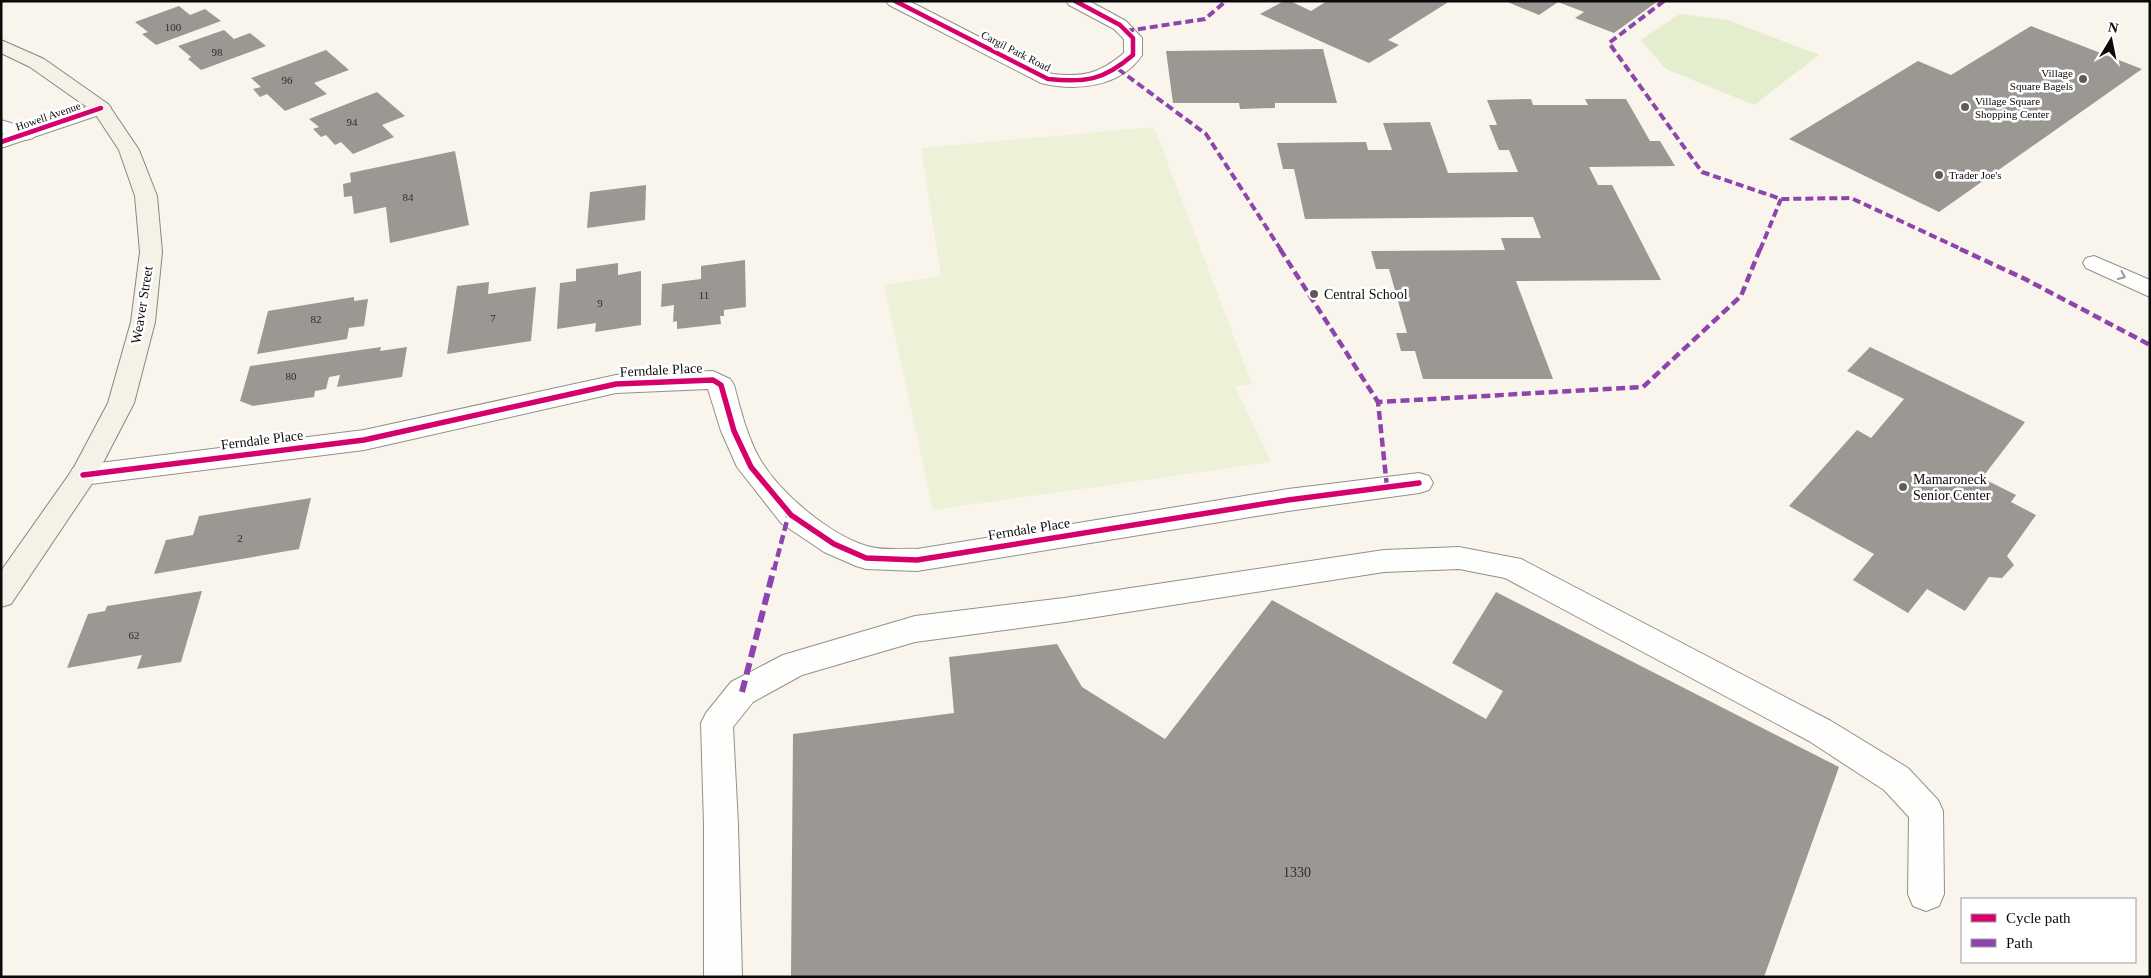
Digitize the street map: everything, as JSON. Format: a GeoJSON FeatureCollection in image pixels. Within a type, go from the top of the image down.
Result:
{"type":"FeatureCollection","features":[{"type":"Feature","properties":{"kind":"main road","name":"Weaver Street"},"geometry":{"type":"LineString","coordinates":[[1,46],[37,63],[101,108],[129,150],[146,196],[151,252],[143,322],[121,403],[83,475],[1,595]]}},
{"type":"Feature","properties":{"kind":"street","name":"Cargil Park Road"},"geometry":{"type":"LineString","coordinates":[[895,1],[1048,79],[1067,82],[1094,81],[1118,69],[1133,55],[1133,38],[1120,25],[1075,1]]}},
{"type":"Feature","properties":{"kind":"street","name":"Howell Avenue"},"geometry":{"type":"LineString","coordinates":[[1,142],[101,108]]}},
{"type":"Feature","properties":{"kind":"street"},"geometry":{"type":"LineString","coordinates":[[1,126],[26,134]]}},
{"type":"Feature","properties":{"kind":"street"},"geometry":{"type":"LineString","coordinates":[[2094,263],[2150,289]]}},
{"type":"Feature","properties":{"kind":"street","name":"Ferndale Place"},"geometry":{"type":"LineString","coordinates":[[83,475],[364,440],[616,384],[712,380],[721,385],[734,431],[751,467],[789,513],[834,544],[866,558],[917,560],[1288,500],[1419,483]]}},
{"type":"Feature","properties":{"kind":"street"},"geometry":{"type":"LineString","coordinates":[[723,977],[722,825],[717,723],[742,692],[794,664],[916,629],[1064,610],[1384,561],[1459,558],[1511,567],[1820,731],[1896,779],[1926,811],[1926,894]]}},
{"type":"Feature","properties":{"kind":"green space"},"geometry":{"type":"Polygon","coordinates":[[[1680,14],[1728,20],[1819,55],[1754,105],[1666,69],[1641,40],[1680,14]]]}},
{"type":"Feature","properties":{"kind":"green space"},"geometry":{"type":"Polygon","coordinates":[[[1154,127],[1252,384],[1235,386],[1271,462],[933,510],[884,285],[941,276],[921,148],[1154,127]]]}},
{"type":"Feature","properties":{"kind":"building"},"geometry":{"type":"Polygon","coordinates":[[[1284,1],[1290,1],[1311,11],[1327,1],[1450,1],[1388,40],[1399,45],[1369,63],[1260,14],[1284,1]]]}},
{"type":"Feature","properties":{"kind":"building"},"geometry":{"type":"Polygon","coordinates":[[[1505,1],[1658,1],[1614,33],[1575,18],[1584,12],[1558,2],[1539,15],[1505,1]]]}},
{"type":"Feature","properties":{"kind":"building"},"geometry":{"type":"Polygon","coordinates":[[[179,6],[190,15],[205,9],[221,21],[156,45],[142,34],[148,32],[135,22],[179,6]]]}},
{"type":"Feature","properties":{"kind":"building","name":"Village Square Shopping Center"},"geometry":{"type":"Polygon","coordinates":[[[2031,26],[2142,69],[1939,212],[1789,139],[1918,61],[1951,75],[2031,26]]]}},
{"type":"Feature","properties":{"kind":"building"},"geometry":{"type":"Polygon","coordinates":[[[224,30],[234,39],[250,33],[266,46],[201,70],[188,59],[191,57],[178,46],[224,30]]]}},
{"type":"Feature","properties":{"kind":"building"},"geometry":{"type":"Polygon","coordinates":[[[1323,49],[1337,103],[1275,103],[1275,108],[1240,109],[1239,103],[1173,103],[1166,51],[1323,49]]]}},
{"type":"Feature","properties":{"kind":"building"},"geometry":{"type":"Polygon","coordinates":[[[326,50],[349,70],[314,83],[327,94],[285,111],[267,94],[260,97],[253,89],[261,87],[251,78],[326,50]]]}},
{"type":"Feature","properties":{"kind":"building"},"geometry":{"type":"Polygon","coordinates":[[[377,92],[405,116],[382,125],[394,137],[353,154],[341,142],[335,145],[326,135],[321,137],[313,129],[319,127],[309,119],[377,92]]]}},
{"type":"Feature","properties":{"kind":"building"},"geometry":{"type":"Polygon","coordinates":[[[1531,99],[1533,105],[1588,105],[1585,99],[1626,99],[1650,141],[1660,141],[1675,166],[1589,167],[1598,185],[1612,185],[1661,280],[1516,281],[1553,379],[1423,379],[1415,351],[1401,351],[1396,333],[1407,333],[1389,269],[1376,269],[1371,251],[1505,250],[1501,238],[1541,238],[1533,217],[1305,219],[1294,169],[1283,169],[1277,143],[1366,142],[1368,150],[1392,150],[1383,123],[1430,122],[1448,173],[1518,172],[1509,150],[1499,150],[1489,125],[1497,125],[1487,100],[1531,99]]]}},
{"type":"Feature","properties":{"kind":"building"},"geometry":{"type":"Polygon","coordinates":[[[455,151],[469,225],[390,243],[386,207],[354,214],[352,196],[344,197],[343,184],[351,182],[350,173],[455,151]]]}},
{"type":"Feature","properties":{"kind":"building"},"geometry":{"type":"Polygon","coordinates":[[[646,185],[645,220],[587,228],[590,192],[646,185]]]}},
{"type":"Feature","properties":{"kind":"building"},"geometry":{"type":"Polygon","coordinates":[[[745,260],[746,307],[724,310],[724,316],[720,316],[721,324],[677,329],[677,321],[673,322],[674,305],[661,307],[662,284],[701,279],[701,266],[745,260]]]}},
{"type":"Feature","properties":{"kind":"building"},"geometry":{"type":"Polygon","coordinates":[[[618,263],[618,275],[641,271],[641,325],[595,332],[596,323],[557,329],[560,283],[576,281],[576,269],[618,263]]]}},
{"type":"Feature","properties":{"kind":"building"},"geometry":{"type":"Polygon","coordinates":[[[489,282],[488,294],[536,287],[531,341],[447,354],[457,286],[489,282]]]}},
{"type":"Feature","properties":{"kind":"building"},"geometry":{"type":"Polygon","coordinates":[[[354,297],[354,301],[368,299],[364,326],[349,328],[347,339],[257,354],[268,311],[354,297]]]}},
{"type":"Feature","properties":{"kind":"building"},"geometry":{"type":"Polygon","coordinates":[[[381,347],[380,351],[407,347],[402,377],[337,387],[340,375],[329,377],[326,389],[315,391],[314,397],[253,406],[240,401],[250,366],[381,347]]]}},
{"type":"Feature","properties":{"kind":"building","name":"Mamaroneck Senior Center"},"geometry":{"type":"Polygon","coordinates":[[[1870,347],[2025,422],[1982,478],[2016,495],[2011,502],[2036,515],[2007,556],[2014,565],[2002,578],[1989,577],[1965,611],[1927,589],[1908,613],[1853,580],[1874,554],[1789,506],[1857,430],[1871,438],[1904,399],[1847,371],[1870,347]]]}},
{"type":"Feature","properties":{"kind":"building"},"geometry":{"type":"Polygon","coordinates":[[[311,498],[299,549],[154,574],[166,540],[193,535],[199,516],[311,498]]]}},
{"type":"Feature","properties":{"kind":"building"},"geometry":{"type":"Polygon","coordinates":[[[202,591],[181,662],[137,669],[142,655],[67,668],[88,614],[105,611],[107,606],[202,591]]]}},
{"type":"Feature","properties":{"kind":"building"},"geometry":{"type":"Polygon","coordinates":[[[1496,592],[1839,767],[1764,977],[791,977],[793,734],[954,713],[949,657],[1057,644],[1082,687],[1165,739],[1272,600],[1486,719],[1503,691],[1452,663],[1496,592]]]}},
{"type":"Feature","properties":{"kind":"marked path"},"geometry":{"type":"LineString","coordinates":[[1126,31],[1205,19],[1226,1]]}},
{"type":"Feature","properties":{"kind":"marked path"},"geometry":{"type":"LineString","coordinates":[[1664,1],[1609,43],[1702,172],[1781,199],[1851,198],[2025,279],[2150,345]]}},
{"type":"Feature","properties":{"kind":"marked path"},"geometry":{"type":"LineString","coordinates":[[1118,69],[1206,134],[1378,402]]}},
{"type":"Feature","properties":{"kind":"marked path"},"geometry":{"type":"LineString","coordinates":[[1387,487],[1378,402],[1643,387],[1741,296],[1781,199]]}},
{"type":"Feature","properties":{"kind":"marked path"},"geometry":{"type":"LineString","coordinates":[[742,692],[789,513]]}},
{"type":"Feature","properties":{"kind":"cycle path"},"geometry":{"type":"LineString","coordinates":[[895,1],[1048,79],[1085,81],[1113,71],[1133,55],[1133,38],[1120,25],[1075,1]]}},
{"type":"Feature","properties":{"kind":"cycle path"},"geometry":{"type":"LineString","coordinates":[[1,142],[101,108]]}},
{"type":"Feature","properties":{"kind":"cycle path"},"geometry":{"type":"LineString","coordinates":[[83,475],[364,440],[616,384],[713,380],[721,385],[734,431],[751,467],[791,515],[834,544],[866,558],[917,560],[1288,500],[1419,483]]}},
{"type":"Feature","properties":{"kind":"place","name":"Village Square Bagels"},"geometry":{"type":"Point","coordinates":[2083,79]}},
{"type":"Feature","properties":{"kind":"place","name":"Village Square Shopping Center"},"geometry":{"type":"Point","coordinates":[1965,107]}},
{"type":"Feature","properties":{"kind":"place","name":"Trader Joe's"},"geometry":{"type":"Point","coordinates":[1939,175]}},
{"type":"Feature","properties":{"kind":"place","name":"Central School"},"geometry":{"type":"Point","coordinates":[1314,294]}},
{"type":"Feature","properties":{"kind":"place","name":"Mamaroneck Senior Center"},"geometry":{"type":"Point","coordinates":[1903,487]}}]}
